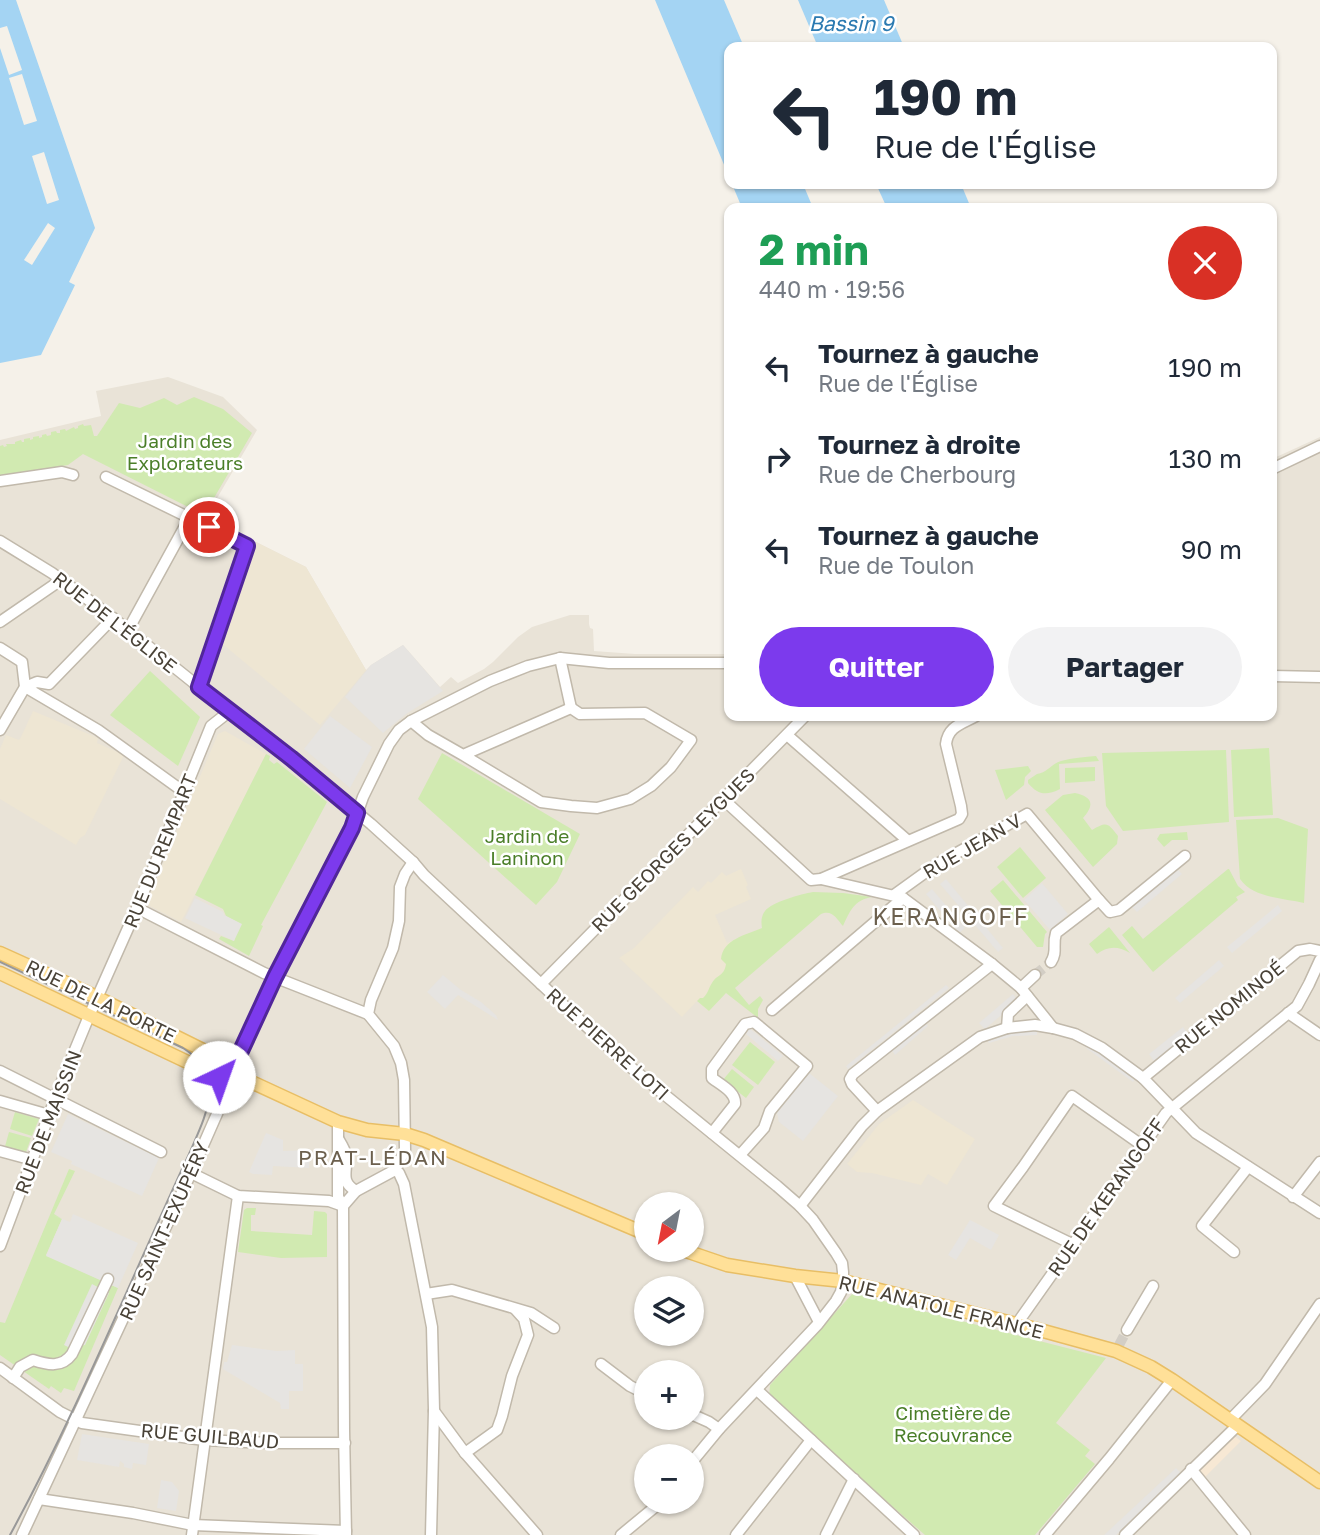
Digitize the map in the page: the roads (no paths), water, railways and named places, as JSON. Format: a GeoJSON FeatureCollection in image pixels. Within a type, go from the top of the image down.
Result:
{"type":"FeatureCollection","features":[{"type":"Feature","properties":{"kind":"main road","name":"RUE DE LA PORTE"},"geometry":{"type":"LineString","coordinates":[[0,953],[217,1057],[227,1064],[233,1074],[338,1122],[367,1130],[405,1134]]}},
{"type":"Feature","properties":{"kind":"main road","name":"RUE DE LA PORTE"},"geometry":{"type":"LineString","coordinates":[[0,973],[219,1077],[233,1074]]}},
{"type":"Feature","properties":{"kind":"main road"},"geometry":{"type":"LineString","coordinates":[[405,1134],[476,1161],[634,1229]]}},
{"type":"Feature","properties":{"kind":"main road","name":"RUE ANATOLE FRANCE"},"geometry":{"type":"LineString","coordinates":[[704,1257],[727,1265],[844,1282],[1118,1348],[1172,1380],[1320,1482]]}},
{"type":"Feature","properties":{"kind":"street"},"geometry":{"type":"LineString","coordinates":[[1277,467],[1320,446]]}},
{"type":"Feature","properties":{"kind":"street"},"geometry":{"type":"LineString","coordinates":[[0,481],[62,472],[73,475]]}},
{"type":"Feature","properties":{"kind":"street"},"geometry":{"type":"LineString","coordinates":[[106,477],[247,546],[199,687]]}},
{"type":"Feature","properties":{"kind":"street"},"geometry":{"type":"LineString","coordinates":[[128,630],[190,517]]}},
{"type":"Feature","properties":{"kind":"street","name":"RUE DE L'ÉGLISE"},"geometry":{"type":"LineString","coordinates":[[0,541],[61,580],[113,618],[357,813]]}},
{"type":"Feature","properties":{"kind":"street"},"geometry":{"type":"LineString","coordinates":[[0,622],[61,580]]}},
{"type":"Feature","properties":{"kind":"street"},"geometry":{"type":"LineString","coordinates":[[25,687],[37,682],[49,684],[113,618]]}},
{"type":"Feature","properties":{"kind":"street"},"geometry":{"type":"LineString","coordinates":[[0,648],[22,662],[25,687],[0,730]]}},
{"type":"Feature","properties":{"kind":"street"},"geometry":{"type":"LineString","coordinates":[[560,658],[571,708],[580,714],[645,713],[691,740],[651,786],[630,799],[597,808],[541,802],[428,735],[411,721],[490,681],[528,666],[560,658],[609,663],[724,663]]}},
{"type":"Feature","properties":{"kind":"street"},"geometry":{"type":"LineString","coordinates":[[1277,676],[1320,677]]}},
{"type":"Feature","properties":{"kind":"street"},"geometry":{"type":"LineString","coordinates":[[25,687],[98,730],[184,792]]}},
{"type":"Feature","properties":{"kind":"street"},"geometry":{"type":"LineString","coordinates":[[463,755],[571,708]]}},
{"type":"Feature","properties":{"kind":"street","name":"RUE DU REMPART"},"geometry":{"type":"LineString","coordinates":[[97,998],[137,908],[211,726],[230,711]]}},
{"type":"Feature","properties":{"kind":"street","name":"RUE SAINT-EXUPÉRY"},"geometry":{"type":"LineString","coordinates":[[22,1535],[191,1173],[239,1055],[275,977],[352,828],[389,744],[399,730],[411,721]]}},
{"type":"Feature","properties":{"kind":"street","name":"RUE GEORGES LEYGUES"},"geometry":{"type":"LineString","coordinates":[[541,984],[801,721]]}},
{"type":"Feature","properties":{"kind":"street"},"geometry":{"type":"LineString","coordinates":[[816,879],[959,819],[962,814],[946,744],[950,730],[967,721]]}},
{"type":"Feature","properties":{"kind":"street"},"geometry":{"type":"LineString","coordinates":[[787,735],[907,841]]}},
{"type":"Feature","properties":{"kind":"street"},"geometry":{"type":"LineString","coordinates":[[724,800],[816,879],[899,897],[992,964],[1024,992],[1053,1028]]}},
{"type":"Feature","properties":{"kind":"street","name":"RUE PIERRE LOTI"},"geometry":{"type":"LineString","coordinates":[[357,813],[634,1069],[800,1206],[813,1220],[842,1264],[844,1282]]}},
{"type":"Feature","properties":{"kind":"street","name":"RUE JEAN V"},"geometry":{"type":"LineString","coordinates":[[899,897],[937,864],[1027,814],[1098,900]]}},
{"type":"Feature","properties":{"kind":"street"},"geometry":{"type":"LineString","coordinates":[[1051,962],[1055,956],[1053,942],[1056,933],[1098,900],[1110,912],[1119,910],[1185,856]]}},
{"type":"Feature","properties":{"kind":"street"},"geometry":{"type":"LineString","coordinates":[[368,1014],[371,1000],[393,948],[399,922],[402,880],[413,862]]}},
{"type":"Feature","properties":{"kind":"street"},"geometry":{"type":"LineString","coordinates":[[772,1010],[899,897]]}},
{"type":"Feature","properties":{"kind":"street"},"geometry":{"type":"LineString","coordinates":[[137,908],[275,977],[368,1014],[394,1046],[404,1080],[405,1150],[395,1170],[354,1192],[343,1206]]}},
{"type":"Feature","properties":{"kind":"street","name":"RUE NOMINOÉ"},"geometry":{"type":"LineString","coordinates":[[1143,1078],[1298,951],[1320,951]]}},
{"type":"Feature","properties":{"kind":"street","name":"RUE DE KERANGOFF"},"geometry":{"type":"LineString","coordinates":[[1016,1325],[1166,1113],[1297,1006],[1320,960]]}},
{"type":"Feature","properties":{"kind":"street"},"geometry":{"type":"LineString","coordinates":[[877,1111],[852,1084],[850,1079],[853,1074],[992,964]]}},
{"type":"Feature","properties":{"kind":"street"},"geometry":{"type":"LineString","coordinates":[[1007,1028],[1008,1014],[1035,975]]}},
{"type":"Feature","properties":{"kind":"street","name":"RUE DE MAISSIN"},"geometry":{"type":"LineString","coordinates":[[1,1242],[97,998]]}},
{"type":"Feature","properties":{"kind":"street"},"geometry":{"type":"LineString","coordinates":[[1288,1013],[1320,1035]]}},
{"type":"Feature","properties":{"kind":"street"},"geometry":{"type":"LineString","coordinates":[[712,1133],[736,1100],[735,1096],[712,1079],[712,1069],[745,1024],[754,1022],[807,1066],[771,1111],[764,1128],[740,1155]]}},
{"type":"Feature","properties":{"kind":"street"},"geometry":{"type":"LineString","coordinates":[[800,1206],[862,1126],[877,1111],[980,1037],[1007,1028],[1035,1025],[1075,1034],[1102,1048],[1143,1078],[1196,1133],[1320,1213]]}},
{"type":"Feature","properties":{"kind":"street"},"geometry":{"type":"LineString","coordinates":[[0,1071],[161,1152]]}},
{"type":"Feature","properties":{"kind":"street"},"geometry":{"type":"LineString","coordinates":[[1072,1244],[994,1206],[1072,1096],[1143,1146]]}},
{"type":"Feature","properties":{"kind":"street"},"geometry":{"type":"LineString","coordinates":[[0,1101],[49,1115]]}},
{"type":"Feature","properties":{"kind":"street"},"geometry":{"type":"LineString","coordinates":[[39,1499],[133,1513],[192,1530],[214,1526],[346,1533],[343,1206],[338,1196],[337,1184],[338,1122]]}},
{"type":"Feature","properties":{"kind":"street"},"geometry":{"type":"LineString","coordinates":[[339,1140],[346,1152],[345,1181],[354,1192]]}},
{"type":"Feature","properties":{"kind":"street"},"geometry":{"type":"LineString","coordinates":[[0,1151],[33,1160]]}},
{"type":"Feature","properties":{"kind":"street"},"geometry":{"type":"LineString","coordinates":[[1293,1197],[1320,1162]]}},
{"type":"Feature","properties":{"kind":"street"},"geometry":{"type":"LineString","coordinates":[[1234,1252],[1202,1226],[1248,1167]]}},
{"type":"Feature","properties":{"kind":"street"},"geometry":{"type":"LineString","coordinates":[[395,1170],[404,1184],[432,1327],[434,1410],[431,1535]]}},
{"type":"Feature","properties":{"kind":"street"},"geometry":{"type":"LineString","coordinates":[[191,1173],[238,1196],[329,1201],[343,1206]]}},
{"type":"Feature","properties":{"kind":"street"},"geometry":{"type":"LineString","coordinates":[[337,1184],[354,1192]]}},
{"type":"Feature","properties":{"kind":"street"},"geometry":{"type":"LineString","coordinates":[[192,1530],[238,1196]]}},
{"type":"Feature","properties":{"kind":"street"},"geometry":{"type":"LineString","coordinates":[[795,1276],[819,1322]]}},
{"type":"Feature","properties":{"kind":"street"},"geometry":{"type":"LineString","coordinates":[[13,1378],[20,1367],[33,1360],[52,1365],[67,1361],[108,1279]]}},
{"type":"Feature","properties":{"kind":"street"},"geometry":{"type":"LineString","coordinates":[[704,1448],[819,1322],[836,1301],[844,1282]]}},
{"type":"Feature","properties":{"kind":"street"},"geometry":{"type":"LineString","coordinates":[[1127,1330],[1153,1286]]}},
{"type":"Feature","properties":{"kind":"street"},"geometry":{"type":"LineString","coordinates":[[426,1294],[452,1290],[515,1308],[554,1328]]}},
{"type":"Feature","properties":{"kind":"street"},"geometry":{"type":"LineString","coordinates":[[1126,1535],[1234,1423],[1265,1384],[1320,1304]]}},
{"type":"Feature","properties":{"kind":"street"},"geometry":{"type":"LineString","coordinates":[[465,1453],[496,1430],[502,1416],[512,1376],[528,1335],[524,1319],[515,1308]]}},
{"type":"Feature","properties":{"kind":"street"},"geometry":{"type":"LineString","coordinates":[[601,1364],[634,1388]]}},
{"type":"Feature","properties":{"kind":"street"},"geometry":{"type":"LineString","coordinates":[[0,1368],[76,1421]]}},
{"type":"Feature","properties":{"kind":"street"},"geometry":{"type":"LineString","coordinates":[[1045,1535],[1172,1380]]}},
{"type":"Feature","properties":{"kind":"street"},"geometry":{"type":"LineString","coordinates":[[757,1390],[914,1535]]}},
{"type":"Feature","properties":{"kind":"street"},"geometry":{"type":"LineString","coordinates":[[434,1410],[465,1453],[537,1535]]}},
{"type":"Feature","properties":{"kind":"street"},"geometry":{"type":"LineString","coordinates":[[704,1420],[719,1429]]}},
{"type":"Feature","properties":{"kind":"street","name":"RUE GUILBAUD"},"geometry":{"type":"LineString","coordinates":[[76,1421],[204,1440],[345,1443]]}},
{"type":"Feature","properties":{"kind":"street"},"geometry":{"type":"LineString","coordinates":[[736,1535],[811,1440]]}},
{"type":"Feature","properties":{"kind":"street"},"geometry":{"type":"LineString","coordinates":[[1191,1469],[1245,1535]]}},
{"type":"Feature","properties":{"kind":"street"},"geometry":{"type":"LineString","coordinates":[[825,1535],[854,1479]]}},
{"type":"Feature","properties":{"kind":"street"},"geometry":{"type":"LineString","coordinates":[[621,1535],[646,1514]]}},
{"type":"Feature","properties":{"kind":"street"},"geometry":{"type":"LineString","coordinates":[[214,1526],[223,1535]]}},
{"type":"Feature","properties":{"kind":"water"},"geometry":{"type":"Polygon","coordinates":[[[0,0],[16,0],[95,228],[69,282],[75,285],[41,355],[0,363],[0,0]]]}},
{"type":"Feature","properties":{"kind":"water"},"geometry":{"type":"Polygon","coordinates":[[[655,0],[724,0],[742,42],[724,42],[724,165],[655,0]]]}},
{"type":"Feature","properties":{"kind":"water","name":"Bassin 9"},"geometry":{"type":"Polygon","coordinates":[[[798,0],[884,0],[902,42],[816,42],[798,0]]]}},
{"type":"Feature","properties":{"kind":"water"},"geometry":{"type":"Polygon","coordinates":[[[734,189],[805,189],[811,203],[740,203],[734,189]]]}},
{"type":"Feature","properties":{"kind":"water"},"geometry":{"type":"Polygon","coordinates":[[[878,189],[963,189],[969,203],[885,203],[878,189]]]}},
{"type":"Feature","properties":{"kind":"tunnel"},"geometry":{"type":"LineString","coordinates":[[1035,975],[1051,962]]}},
{"type":"Feature","properties":{"kind":"tunnel"},"geometry":{"type":"LineString","coordinates":[[1119,1345],[1127,1330]]}},
{"type":"Feature","properties":{"kind":"tram line"},"geometry":{"type":"LineString","coordinates":[[0,962],[183,1048],[197,1059],[209,1084],[206,1112],[189,1154],[81,1394],[10,1535]]}},
{"type":"Feature","properties":{"kind":"district","name":"KERANGOFF"},"geometry":{"type":"Point","coordinates":[951,917]}},
{"type":"Feature","properties":{"kind":"district","name":"PRAT-LÉDAN"},"geometry":{"type":"Point","coordinates":[373,1158]}},
{"type":"Feature","properties":{"kind":"park label","name":"Jardin des Explorateurs"},"geometry":{"type":"Point","coordinates":[185,452]}},
{"type":"Feature","properties":{"kind":"park label","name":"Jardin de Laninon"},"geometry":{"type":"Point","coordinates":[527,847]}},
{"type":"Feature","properties":{"kind":"park label","name":"Cimetière de Recouvrance"},"geometry":{"type":"Point","coordinates":[953,1424]}}]}
